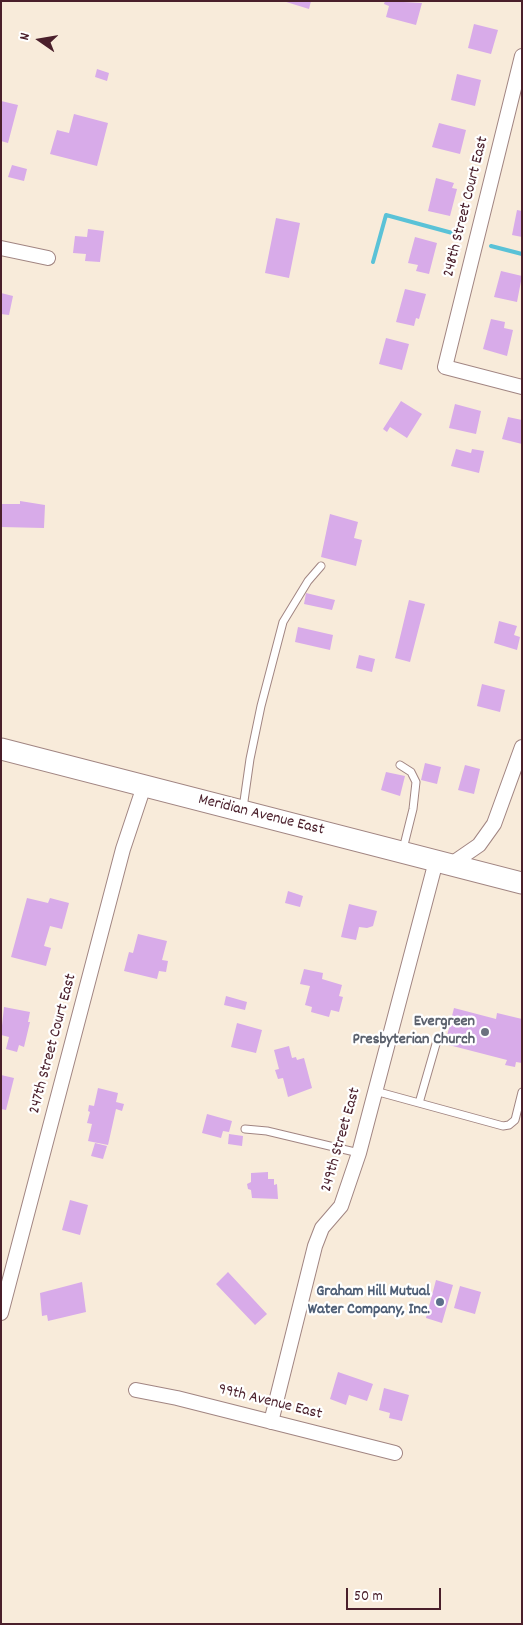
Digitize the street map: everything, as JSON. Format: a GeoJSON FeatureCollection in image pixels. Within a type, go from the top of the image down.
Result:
{"type":"FeatureCollection","features":[{"type":"Feature","properties":{"kind":"main road","name":"Meridian Avenue East"},"geometry":{"type":"LineString","coordinates":[[1,749],[522,883]]}},
{"type":"Feature","properties":{"kind":"street","name":"248th Street Court East"},"geometry":{"type":"LineString","coordinates":[[521,62],[445,367],[522,387]]}},
{"type":"Feature","properties":{"kind":"street"},"geometry":{"type":"LineString","coordinates":[[1,248],[48,258]]}},
{"type":"Feature","properties":{"kind":"street"},"geometry":{"type":"LineString","coordinates":[[443,863],[479,845],[494,824],[522,747]]}},
{"type":"Feature","properties":{"kind":"street","name":"247th Street Court East"},"geometry":{"type":"LineString","coordinates":[[1,1313],[123,849],[144,786]]}},
{"type":"Feature","properties":{"kind":"street","name":"249th Street East"},"geometry":{"type":"LineString","coordinates":[[271,1422],[315,1246],[322,1228],[341,1206],[359,1153],[374,1091],[443,863]]}},
{"type":"Feature","properties":{"kind":"street","name":"99th Avenue East"},"geometry":{"type":"LineString","coordinates":[[136,1390],[177,1398],[394,1453]]}},
{"type":"Feature","properties":{"kind":"lane"},"geometry":{"type":"LineString","coordinates":[[243,811],[250,759],[259,714],[283,622],[308,580],[321,566]]}},
{"type":"Feature","properties":{"kind":"lane"},"geometry":{"type":"LineString","coordinates":[[400,765],[411,772],[416,782],[413,809],[402,852]]}},
{"type":"Feature","properties":{"kind":"lane"},"geometry":{"type":"LineString","coordinates":[[419,1103],[436,1044]]}},
{"type":"Feature","properties":{"kind":"lane"},"geometry":{"type":"LineString","coordinates":[[374,1091],[503,1126],[509,1125],[515,1120],[522,1092]]}},
{"type":"Feature","properties":{"kind":"lane"},"geometry":{"type":"LineString","coordinates":[[245,1130],[267,1131],[359,1153]]}},
{"type":"Feature","properties":{"kind":"building"},"geometry":{"type":"Polygon","coordinates":[[[283,1],[311,1],[309,9],[283,1]]]}},
{"type":"Feature","properties":{"kind":"building"},"geometry":{"type":"Polygon","coordinates":[[[385,1],[422,3],[416,25],[386,17],[389,6],[384,4],[385,1]]]}},
{"type":"Feature","properties":{"kind":"building"},"geometry":{"type":"Polygon","coordinates":[[[474,24],[498,30],[491,54],[468,48],[474,24]]]}},
{"type":"Feature","properties":{"kind":"building"},"geometry":{"type":"Polygon","coordinates":[[[97,69],[109,73],[107,81],[95,77],[97,69]]]}},
{"type":"Feature","properties":{"kind":"building"},"geometry":{"type":"Polygon","coordinates":[[[457,74],[481,80],[475,106],[451,100],[457,74]]]}},
{"type":"Feature","properties":{"kind":"building"},"geometry":{"type":"Polygon","coordinates":[[[1,101],[18,105],[8,143],[1,141],[1,101]]]}},
{"type":"Feature","properties":{"kind":"building"},"geometry":{"type":"Polygon","coordinates":[[[74,114],[108,123],[97,166],[50,154],[57,130],[69,133],[74,114]]]}},
{"type":"Feature","properties":{"kind":"building"},"geometry":{"type":"Polygon","coordinates":[[[439,123],[466,130],[460,154],[432,147],[439,123]]]}},
{"type":"Feature","properties":{"kind":"building"},"geometry":{"type":"Polygon","coordinates":[[[12,165],[27,169],[24,181],[8,177],[12,165]]]}},
{"type":"Feature","properties":{"kind":"building"},"geometry":{"type":"Polygon","coordinates":[[[436,178],[454,183],[452,188],[457,189],[450,216],[428,211],[436,178]]]}},
{"type":"Feature","properties":{"kind":"building"},"geometry":{"type":"Polygon","coordinates":[[[517,210],[522,211],[522,237],[512,235],[517,210]]]}},
{"type":"Feature","properties":{"kind":"building"},"geometry":{"type":"Polygon","coordinates":[[[276,218],[300,223],[289,278],[265,273],[276,218]]]}},
{"type":"Feature","properties":{"kind":"building"},"geometry":{"type":"Polygon","coordinates":[[[88,229],[104,231],[100,262],[85,261],[86,254],[73,253],[75,236],[87,237],[88,229]]]}},
{"type":"Feature","properties":{"kind":"building"},"geometry":{"type":"Polygon","coordinates":[[[415,237],[437,243],[429,274],[416,271],[418,265],[408,263],[415,237]]]}},
{"type":"Feature","properties":{"kind":"building"},"geometry":{"type":"Polygon","coordinates":[[[501,271],[522,276],[517,302],[494,297],[501,271]]]}},
{"type":"Feature","properties":{"kind":"building"},"geometry":{"type":"Polygon","coordinates":[[[405,289],[426,294],[419,319],[416,318],[414,326],[396,322],[405,289]]]}},
{"type":"Feature","properties":{"kind":"building"},"geometry":{"type":"Polygon","coordinates":[[[1,293],[13,296],[9,315],[1,314],[1,293]]]}},
{"type":"Feature","properties":{"kind":"building"},"geometry":{"type":"Polygon","coordinates":[[[491,319],[505,322],[504,328],[513,330],[507,356],[483,349],[491,319]]]}},
{"type":"Feature","properties":{"kind":"building"},"geometry":{"type":"Polygon","coordinates":[[[386,338],[409,344],[402,370],[379,364],[386,338]]]}},
{"type":"Feature","properties":{"kind":"building"},"geometry":{"type":"Polygon","coordinates":[[[401,401],[422,414],[407,438],[390,427],[387,432],[383,429],[401,401]]]}},
{"type":"Feature","properties":{"kind":"building"},"geometry":{"type":"Polygon","coordinates":[[[455,404],[481,411],[476,434],[449,428],[455,404]]]}},
{"type":"Feature","properties":{"kind":"building"},"geometry":{"type":"Polygon","coordinates":[[[508,417],[522,420],[522,444],[502,439],[508,417]]]}},
{"type":"Feature","properties":{"kind":"building"},"geometry":{"type":"Polygon","coordinates":[[[456,449],[471,453],[472,449],[484,451],[479,473],[451,466],[456,449]]]}},
{"type":"Feature","properties":{"kind":"building"},"geometry":{"type":"Polygon","coordinates":[[[20,501],[45,505],[44,528],[1,527],[1,504],[20,504],[20,501]]]}},
{"type":"Feature","properties":{"kind":"building"},"geometry":{"type":"Polygon","coordinates":[[[330,514],[358,522],[354,538],[362,540],[356,566],[321,557],[330,514]]]}},
{"type":"Feature","properties":{"kind":"building"},"geometry":{"type":"Polygon","coordinates":[[[306,593],[335,600],[332,610],[304,604],[306,593]]]}},
{"type":"Feature","properties":{"kind":"building"},"geometry":{"type":"Polygon","coordinates":[[[409,600],[425,604],[410,662],[395,658],[409,600]]]}},
{"type":"Feature","properties":{"kind":"building"},"geometry":{"type":"Polygon","coordinates":[[[499,621],[517,626],[514,635],[520,637],[517,650],[494,643],[499,621]]]}},
{"type":"Feature","properties":{"kind":"building"},"geometry":{"type":"Polygon","coordinates":[[[298,627],[333,635],[330,650],[295,642],[298,627]]]}},
{"type":"Feature","properties":{"kind":"building"},"geometry":{"type":"Polygon","coordinates":[[[359,655],[375,659],[372,672],[356,668],[359,655]]]}},
{"type":"Feature","properties":{"kind":"building"},"geometry":{"type":"Polygon","coordinates":[[[482,684],[505,690],[500,712],[477,706],[482,684]]]}},
{"type":"Feature","properties":{"kind":"building"},"geometry":{"type":"Polygon","coordinates":[[[425,763],[441,767],[437,784],[421,780],[425,763]]]}},
{"type":"Feature","properties":{"kind":"building"},"geometry":{"type":"Polygon","coordinates":[[[465,765],[480,769],[474,794],[458,790],[465,765]]]}},
{"type":"Feature","properties":{"kind":"building"},"geometry":{"type":"Polygon","coordinates":[[[386,772],[405,776],[400,796],[381,790],[386,772]]]}},
{"type":"Feature","properties":{"kind":"building"},"geometry":{"type":"Polygon","coordinates":[[[288,891],[303,896],[300,907],[285,903],[288,891]]]}},
{"type":"Feature","properties":{"kind":"building"},"geometry":{"type":"Polygon","coordinates":[[[27,898],[48,903],[50,898],[69,903],[62,929],[50,926],[44,946],[51,948],[46,966],[11,957],[27,898]]]}},
{"type":"Feature","properties":{"kind":"building"},"geometry":{"type":"Polygon","coordinates":[[[349,904],[377,911],[373,926],[367,928],[359,927],[356,940],[341,937],[349,904]]]}},
{"type":"Feature","properties":{"kind":"building"},"geometry":{"type":"Polygon","coordinates":[[[138,934],[167,941],[162,960],[168,961],[166,972],[159,971],[157,979],[124,971],[129,952],[133,953],[138,934]]]}},
{"type":"Feature","properties":{"kind":"building"},"geometry":{"type":"Polygon","coordinates":[[[304,969],[323,973],[322,979],[342,985],[339,996],[343,997],[339,1012],[331,1010],[329,1017],[311,1012],[312,1007],[305,1005],[310,986],[300,984],[304,969]]]}},
{"type":"Feature","properties":{"kind":"building"},"geometry":{"type":"Polygon","coordinates":[[[226,996],[247,1002],[245,1010],[224,1005],[226,996]]]}},
{"type":"Feature","properties":{"kind":"building"},"geometry":{"type":"Polygon","coordinates":[[[4,1007],[30,1012],[28,1022],[30,1022],[24,1047],[19,1045],[17,1052],[6,1049],[9,1037],[1,1035],[4,1007]]]}},
{"type":"Feature","properties":{"kind":"building","name":"Evergreen Presbyterian Church"},"geometry":{"type":"Polygon","coordinates":[[[454,1008],[496,1019],[497,1013],[522,1019],[522,1063],[516,1062],[515,1067],[505,1065],[507,1060],[445,1044],[454,1008]]]}},
{"type":"Feature","properties":{"kind":"building"},"geometry":{"type":"Polygon","coordinates":[[[237,1023],[262,1030],[256,1053],[231,1047],[237,1023]]]}},
{"type":"Feature","properties":{"kind":"building"},"geometry":{"type":"Polygon","coordinates":[[[289,1046],[292,1058],[296,1057],[297,1060],[304,1058],[312,1088],[288,1097],[283,1078],[278,1079],[275,1070],[279,1069],[274,1050],[289,1046]]]}},
{"type":"Feature","properties":{"kind":"building"},"geometry":{"type":"Polygon","coordinates":[[[1,1075],[14,1078],[6,1110],[1,1109],[1,1075]]]}},
{"type":"Feature","properties":{"kind":"building"},"geometry":{"type":"Polygon","coordinates":[[[98,1088],[118,1093],[116,1102],[124,1104],[122,1111],[116,1109],[108,1145],[88,1141],[92,1124],[87,1123],[90,1112],[88,1111],[89,1105],[94,1106],[98,1088]]]}},
{"type":"Feature","properties":{"kind":"building"},"geometry":{"type":"Polygon","coordinates":[[[207,1114],[232,1121],[229,1132],[223,1131],[221,1138],[202,1133],[207,1114]]]}},
{"type":"Feature","properties":{"kind":"building"},"geometry":{"type":"Polygon","coordinates":[[[229,1134],[243,1136],[242,1146],[228,1144],[229,1134]]]}},
{"type":"Feature","properties":{"kind":"building"},"geometry":{"type":"Polygon","coordinates":[[[95,1143],[107,1146],[103,1159],[91,1156],[95,1143]]]}},
{"type":"Feature","properties":{"kind":"building"},"geometry":{"type":"Polygon","coordinates":[[[268,1172],[268,1179],[274,1179],[274,1185],[277,1184],[278,1199],[252,1198],[251,1190],[248,1189],[247,1184],[251,1182],[251,1173],[268,1172]]]}},
{"type":"Feature","properties":{"kind":"building"},"geometry":{"type":"Polygon","coordinates":[[[70,1200],[88,1205],[80,1235],[62,1230],[70,1200]]]}},
{"type":"Feature","properties":{"kind":"building"},"geometry":{"type":"Polygon","coordinates":[[[228,1272],[267,1314],[255,1325],[216,1284],[228,1272]]]}},
{"type":"Feature","properties":{"kind":"building"},"geometry":{"type":"Polygon","coordinates":[[[436,1280],[453,1285],[442,1323],[426,1318],[436,1280]]]}},
{"type":"Feature","properties":{"kind":"building"},"geometry":{"type":"Polygon","coordinates":[[[82,1282],[86,1312],[48,1321],[47,1315],[42,1316],[40,1293],[82,1282]]]}},
{"type":"Feature","properties":{"kind":"building"},"geometry":{"type":"Polygon","coordinates":[[[460,1286],[481,1292],[475,1314],[454,1308],[460,1286]]]}},
{"type":"Feature","properties":{"kind":"building"},"geometry":{"type":"Polygon","coordinates":[[[338,1372],[373,1384],[367,1401],[349,1395],[346,1405],[330,1399],[338,1372]]]}},
{"type":"Feature","properties":{"kind":"building"},"geometry":{"type":"Polygon","coordinates":[[[384,1388],[409,1395],[402,1421],[389,1418],[390,1413],[379,1410],[384,1388]]]}},
{"type":"Feature","properties":{"kind":"waterway"},"geometry":{"type":"LineString","coordinates":[[373,262],[386,215],[456,234]]}},
{"type":"Feature","properties":{"kind":"waterway"},"geometry":{"type":"LineString","coordinates":[[491,246],[522,254]]}},
{"type":"Feature","properties":{"kind":"place","name":"Evergreen Presbyterian Church"},"geometry":{"type":"Point","coordinates":[485,1032]}},
{"type":"Feature","properties":{"kind":"place","name":"Graham Hill Mutual Water Company, Inc."},"geometry":{"type":"Point","coordinates":[440,1302]}}]}
